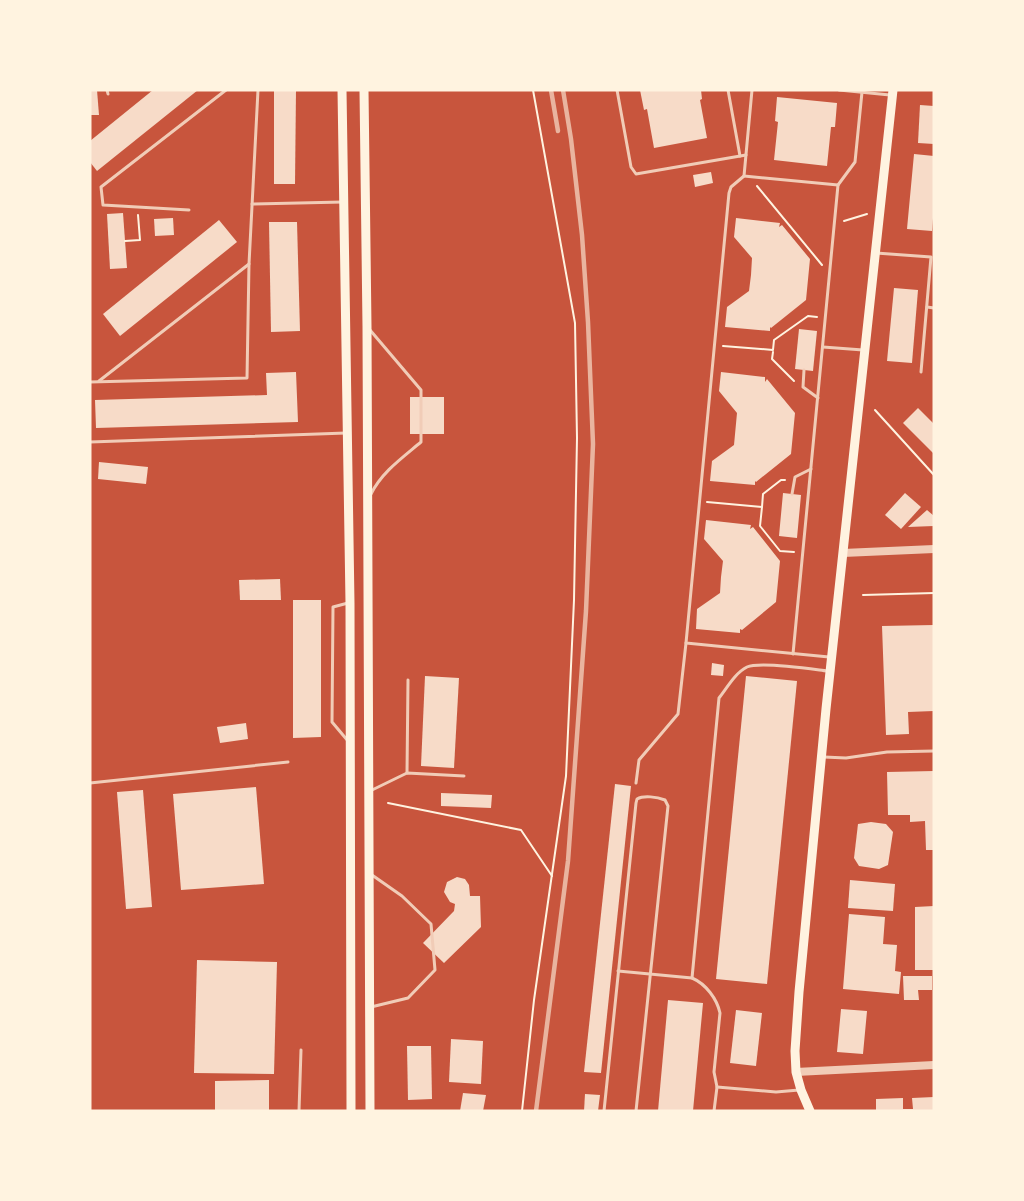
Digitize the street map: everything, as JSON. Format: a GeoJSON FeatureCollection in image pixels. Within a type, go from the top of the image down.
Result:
{"type":"FeatureCollection","features":[{"type":"Feature","properties":{"kind":"main road"},"geometry":{"type":"LineString","coordinates":[[342,90],[350,603],[351,1111]]}},
{"type":"Feature","properties":{"kind":"main road"},"geometry":{"type":"LineString","coordinates":[[364,90],[370,1111]]}},
{"type":"Feature","properties":{"kind":"main road"},"geometry":{"type":"LineString","coordinates":[[810,1111],[796,1072],[798,1004],[830,671],[892,93]]}},
{"type":"Feature","properties":{"kind":"street"},"geometry":{"type":"LineString","coordinates":[[843,553],[934,549]]}},
{"type":"Feature","properties":{"kind":"street"},"geometry":{"type":"LineString","coordinates":[[796,1072],[934,1065]]}},
{"type":"Feature","properties":{"kind":"lane"},"geometry":{"type":"LineString","coordinates":[[189,210],[103,204],[101,187],[226,90]]}},
{"type":"Feature","properties":{"kind":"lane"},"geometry":{"type":"LineString","coordinates":[[90,382],[247,378],[249,264],[258,90]]}},
{"type":"Feature","properties":{"kind":"lane"},"geometry":{"type":"LineString","coordinates":[[616,90],[631,167],[636,174],[746,155]]}},
{"type":"Feature","properties":{"kind":"lane"},"geometry":{"type":"LineString","coordinates":[[728,90],[740,156]]}},
{"type":"Feature","properties":{"kind":"lane"},"geometry":{"type":"LineString","coordinates":[[744,177],[752,90]]}},
{"type":"Feature","properties":{"kind":"lane"},"geometry":{"type":"LineString","coordinates":[[838,90],[892,93]]}},
{"type":"Feature","properties":{"kind":"lane"},"geometry":{"type":"LineString","coordinates":[[793,654],[838,185],[855,162],[862,92]]}},
{"type":"Feature","properties":{"kind":"lane"},"geometry":{"type":"LineString","coordinates":[[636,783],[639,760],[678,714],[731,187],[744,177],[838,185]]}},
{"type":"Feature","properties":{"kind":"lane"},"geometry":{"type":"LineString","coordinates":[[252,204],[345,202]]}},
{"type":"Feature","properties":{"kind":"lane"},"geometry":{"type":"LineString","coordinates":[[874,253],[931,257],[921,372]]}},
{"type":"Feature","properties":{"kind":"lane"},"geometry":{"type":"LineString","coordinates":[[98,382],[249,264]]}},
{"type":"Feature","properties":{"kind":"lane"},"geometry":{"type":"LineString","coordinates":[[927,307],[934,308]]}},
{"type":"Feature","properties":{"kind":"lane"},"geometry":{"type":"LineString","coordinates":[[367,326],[421,390],[421,442],[387,470],[376,483],[367,501]]}},
{"type":"Feature","properties":{"kind":"lane"},"geometry":{"type":"LineString","coordinates":[[823,346],[864,351]]}},
{"type":"Feature","properties":{"kind":"lane"},"geometry":{"type":"LineString","coordinates":[[804,370],[803,383],[806,390],[818,398]]}},
{"type":"Feature","properties":{"kind":"lane"},"geometry":{"type":"LineString","coordinates":[[90,442],[348,433]]}},
{"type":"Feature","properties":{"kind":"lane"},"geometry":{"type":"LineString","coordinates":[[792,494],[794,480],[798,475],[811,469]]}},
{"type":"Feature","properties":{"kind":"lane"},"geometry":{"type":"LineString","coordinates":[[350,603],[333,607],[332,722],[351,745]]}},
{"type":"Feature","properties":{"kind":"lane"},"geometry":{"type":"LineString","coordinates":[[686,643],[832,657]]}},
{"type":"Feature","properties":{"kind":"lane"},"geometry":{"type":"LineString","coordinates":[[692,978],[719,698],[739,673],[749,666],[764,665],[830,671]]}},
{"type":"Feature","properties":{"kind":"lane"},"geometry":{"type":"LineString","coordinates":[[406,773],[408,680]]}},
{"type":"Feature","properties":{"kind":"lane"},"geometry":{"type":"LineString","coordinates":[[822,757],[846,758],[887,752],[934,751]]}},
{"type":"Feature","properties":{"kind":"lane"},"geometry":{"type":"LineString","coordinates":[[90,783],[288,762]]}},
{"type":"Feature","properties":{"kind":"lane"},"geometry":{"type":"LineString","coordinates":[[369,792],[406,773],[464,776]]}},
{"type":"Feature","properties":{"kind":"lane"},"geometry":{"type":"LineString","coordinates":[[604,1111],[636,803],[640,797],[665,800],[668,806],[636,1111]]}},
{"type":"Feature","properties":{"kind":"lane"},"geometry":{"type":"LineString","coordinates":[[369,873],[402,896],[431,924],[435,970],[408,998],[369,1007]]}},
{"type":"Feature","properties":{"kind":"lane"},"geometry":{"type":"LineString","coordinates":[[618,971],[692,978],[701,982],[719,1007],[714,1072],[717,1087],[714,1111]]}},
{"type":"Feature","properties":{"kind":"lane"},"geometry":{"type":"LineString","coordinates":[[299,1111],[301,1050]]}},
{"type":"Feature","properties":{"kind":"lane"},"geometry":{"type":"LineString","coordinates":[[717,1087],[776,1092],[801,1090]]}},
{"type":"Feature","properties":{"kind":"path"},"geometry":{"type":"LineString","coordinates":[[522,1111],[534,1000],[566,776],[574,612],[577,438],[575,323],[533,90]]}},
{"type":"Feature","properties":{"kind":"path"},"geometry":{"type":"LineString","coordinates":[[750,177],[830,274]]}},
{"type":"Feature","properties":{"kind":"path"},"geometry":{"type":"LineString","coordinates":[[125,240],[140,240],[137,207]]}},
{"type":"Feature","properties":{"kind":"path"},"geometry":{"type":"LineString","coordinates":[[835,224],[869,213]]}},
{"type":"Feature","properties":{"kind":"path"},"geometry":{"type":"LineString","coordinates":[[803,383],[796,382],[772,359],[774,340],[808,316],[826,317]]}},
{"type":"Feature","properties":{"kind":"path"},"geometry":{"type":"LineString","coordinates":[[715,345],[773,350]]}},
{"type":"Feature","properties":{"kind":"path"},"geometry":{"type":"LineString","coordinates":[[874,410],[934,475]]}},
{"type":"Feature","properties":{"kind":"path"},"geometry":{"type":"LineString","coordinates":[[794,480],[781,480],[763,494],[760,526],[780,551],[803,553]]}},
{"type":"Feature","properties":{"kind":"path"},"geometry":{"type":"LineString","coordinates":[[699,501],[762,507]]}},
{"type":"Feature","properties":{"kind":"path"},"geometry":{"type":"LineString","coordinates":[[863,595],[934,593]]}},
{"type":"Feature","properties":{"kind":"path"},"geometry":{"type":"LineString","coordinates":[[388,803],[522,830],[552,876]]}},
{"type":"Feature","properties":{"kind":"building"},"geometry":{"type":"Polygon","coordinates":[[[90,90],[97,90],[99,115],[90,115],[90,90]]]}},
{"type":"Feature","properties":{"kind":"building"},"geometry":{"type":"Polygon","coordinates":[[[153,90],[198,90],[97,171],[90,162],[90,141],[153,90]]]}},
{"type":"Feature","properties":{"kind":"building"},"geometry":{"type":"Polygon","coordinates":[[[274,90],[296,90],[295,184],[274,184],[274,90]]]}},
{"type":"Feature","properties":{"kind":"building"},"geometry":{"type":"Polygon","coordinates":[[[640,90],[701,90],[702,99],[700,100],[707,138],[654,148],[647,109],[644,110],[640,90]]]}},
{"type":"Feature","properties":{"kind":"building"},"geometry":{"type":"Polygon","coordinates":[[[777,97],[837,103],[835,127],[831,127],[827,166],[774,160],[778,122],[775,121],[777,97]]]}},
{"type":"Feature","properties":{"kind":"building"},"geometry":{"type":"Polygon","coordinates":[[[920,105],[934,106],[934,144],[918,143],[920,105]]]}},
{"type":"Feature","properties":{"kind":"building"},"geometry":{"type":"Polygon","coordinates":[[[914,154],[934,156],[932,231],[907,229],[914,154]]]}},
{"type":"Feature","properties":{"kind":"building"},"geometry":{"type":"Polygon","coordinates":[[[711,172],[713,183],[695,187],[693,175],[711,172]]]}},
{"type":"Feature","properties":{"kind":"building"},"geometry":{"type":"Polygon","coordinates":[[[123,213],[127,268],[110,269],[107,214],[123,213]]]}},
{"type":"Feature","properties":{"kind":"building"},"geometry":{"type":"Polygon","coordinates":[[[173,218],[174,235],[155,236],[154,219],[173,218]]]}},
{"type":"Feature","properties":{"kind":"building"},"geometry":{"type":"Polygon","coordinates":[[[736,218],[780,223],[779,227],[782,225],[810,259],[806,300],[770,327],[770,331],[725,327],[727,307],[749,291],[751,275],[752,258],[734,237],[736,218]]]}},
{"type":"Feature","properties":{"kind":"building"},"geometry":{"type":"Polygon","coordinates":[[[219,220],[237,242],[120,336],[103,314],[219,220]]]}},
{"type":"Feature","properties":{"kind":"building"},"geometry":{"type":"Polygon","coordinates":[[[269,222],[297,222],[300,331],[271,332],[269,222]]]}},
{"type":"Feature","properties":{"kind":"building"},"geometry":{"type":"Polygon","coordinates":[[[894,288],[918,290],[912,363],[887,361],[894,288]]]}},
{"type":"Feature","properties":{"kind":"building"},"geometry":{"type":"Polygon","coordinates":[[[799,329],[817,331],[813,371],[795,369],[799,329]]]}},
{"type":"Feature","properties":{"kind":"building"},"geometry":{"type":"Polygon","coordinates":[[[296,372],[298,422],[96,428],[95,400],[267,395],[266,373],[296,372]]]}},
{"type":"Feature","properties":{"kind":"building"},"geometry":{"type":"Polygon","coordinates":[[[721,372],[765,377],[765,382],[767,379],[795,413],[791,454],[755,481],[755,485],[710,481],[712,461],[734,445],[737,413],[719,391],[721,372]]]}},
{"type":"Feature","properties":{"kind":"building"},"geometry":{"type":"Polygon","coordinates":[[[410,397],[444,397],[444,434],[410,434],[410,397]]]}},
{"type":"Feature","properties":{"kind":"building"},"geometry":{"type":"Polygon","coordinates":[[[918,408],[934,424],[934,454],[903,423],[918,408]]]}},
{"type":"Feature","properties":{"kind":"building"},"geometry":{"type":"Polygon","coordinates":[[[99,462],[148,467],[146,484],[98,479],[99,462]]]}},
{"type":"Feature","properties":{"kind":"building"},"geometry":{"type":"Polygon","coordinates":[[[783,493],[801,495],[797,538],[779,536],[783,493]]]}},
{"type":"Feature","properties":{"kind":"building"},"geometry":{"type":"Polygon","coordinates":[[[905,493],[921,507],[901,529],[885,515],[905,493]]]}},
{"type":"Feature","properties":{"kind":"building"},"geometry":{"type":"Polygon","coordinates":[[[927,510],[934,516],[934,526],[908,527],[927,510]]]}},
{"type":"Feature","properties":{"kind":"building"},"geometry":{"type":"Polygon","coordinates":[[[706,520],[751,525],[750,529],[753,527],[780,561],[776,602],[742,630],[740,629],[740,633],[696,629],[697,609],[720,593],[723,561],[704,539],[706,520]]]}},
{"type":"Feature","properties":{"kind":"building"},"geometry":{"type":"Polygon","coordinates":[[[280,579],[281,600],[240,600],[239,580],[280,579]]]}},
{"type":"Feature","properties":{"kind":"building"},"geometry":{"type":"Polygon","coordinates":[[[293,600],[321,600],[321,737],[293,738],[293,600]]]}},
{"type":"Feature","properties":{"kind":"building"},"geometry":{"type":"Polygon","coordinates":[[[934,625],[934,711],[908,712],[909,734],[886,735],[882,626],[934,625]]]}},
{"type":"Feature","properties":{"kind":"building"},"geometry":{"type":"Polygon","coordinates":[[[712,663],[724,665],[723,676],[711,675],[712,663]]]}},
{"type":"Feature","properties":{"kind":"building"},"geometry":{"type":"Polygon","coordinates":[[[425,676],[459,678],[454,768],[421,766],[425,676]]]}},
{"type":"Feature","properties":{"kind":"building"},"geometry":{"type":"Polygon","coordinates":[[[746,676],[797,681],[767,984],[716,979],[746,676]]]}},
{"type":"Feature","properties":{"kind":"building"},"geometry":{"type":"Polygon","coordinates":[[[246,723],[248,739],[220,743],[217,727],[246,723]]]}},
{"type":"Feature","properties":{"kind":"building"},"geometry":{"type":"Polygon","coordinates":[[[934,771],[934,850],[926,850],[925,821],[910,822],[910,815],[888,815],[887,772],[934,771]]]}},
{"type":"Feature","properties":{"kind":"building"},"geometry":{"type":"Polygon","coordinates":[[[615,784],[631,786],[601,1073],[584,1072],[615,784]]]}},
{"type":"Feature","properties":{"kind":"building"},"geometry":{"type":"Polygon","coordinates":[[[256,787],[264,884],[181,890],[173,794],[256,787]]]}},
{"type":"Feature","properties":{"kind":"building"},"geometry":{"type":"Polygon","coordinates":[[[143,790],[152,907],[126,909],[117,792],[143,790]]]}},
{"type":"Feature","properties":{"kind":"building"},"geometry":{"type":"Polygon","coordinates":[[[441,793],[492,795],[491,808],[441,806],[441,793]]]}},
{"type":"Feature","properties":{"kind":"building"},"geometry":{"type":"Polygon","coordinates":[[[871,822],[886,824],[893,832],[888,865],[879,869],[859,866],[854,858],[858,824],[871,822]]]}},
{"type":"Feature","properties":{"kind":"building"},"geometry":{"type":"Polygon","coordinates":[[[457,877],[465,879],[469,885],[470,896],[480,896],[481,927],[444,963],[423,943],[454,911],[455,904],[450,902],[444,892],[447,882],[457,877]]]}},
{"type":"Feature","properties":{"kind":"building"},"geometry":{"type":"Polygon","coordinates":[[[850,880],[895,884],[893,911],[848,908],[850,880]]]}},
{"type":"Feature","properties":{"kind":"building"},"geometry":{"type":"Polygon","coordinates":[[[934,906],[934,970],[915,970],[915,907],[934,906]]]}},
{"type":"Feature","properties":{"kind":"building"},"geometry":{"type":"Polygon","coordinates":[[[849,914],[885,917],[883,944],[897,945],[895,971],[901,972],[899,994],[843,989],[849,914]]]}},
{"type":"Feature","properties":{"kind":"building"},"geometry":{"type":"Polygon","coordinates":[[[197,960],[277,962],[274,1074],[194,1073],[197,960]]]}},
{"type":"Feature","properties":{"kind":"building"},"geometry":{"type":"Polygon","coordinates":[[[903,976],[932,976],[932,990],[918,990],[919,1000],[904,1000],[903,976]]]}},
{"type":"Feature","properties":{"kind":"building"},"geometry":{"type":"Polygon","coordinates":[[[668,1000],[703,1003],[693,1111],[658,1111],[668,1000]]]}},
{"type":"Feature","properties":{"kind":"building"},"geometry":{"type":"Polygon","coordinates":[[[841,1009],[867,1011],[863,1054],[837,1052],[841,1009]]]}},
{"type":"Feature","properties":{"kind":"building"},"geometry":{"type":"Polygon","coordinates":[[[736,1010],[762,1013],[756,1066],[730,1063],[736,1010]]]}},
{"type":"Feature","properties":{"kind":"building"},"geometry":{"type":"Polygon","coordinates":[[[451,1039],[483,1041],[481,1084],[449,1082],[451,1039]]]}},
{"type":"Feature","properties":{"kind":"building"},"geometry":{"type":"Polygon","coordinates":[[[407,1046],[431,1046],[432,1099],[408,1100],[407,1046]]]}},
{"type":"Feature","properties":{"kind":"building"},"geometry":{"type":"Polygon","coordinates":[[[269,1080],[269,1111],[215,1111],[215,1081],[269,1080]]]}},
{"type":"Feature","properties":{"kind":"building"},"geometry":{"type":"Polygon","coordinates":[[[463,1093],[486,1095],[483,1111],[460,1111],[463,1093]]]}},
{"type":"Feature","properties":{"kind":"building"},"geometry":{"type":"Polygon","coordinates":[[[585,1094],[600,1095],[598,1111],[584,1111],[585,1094]]]}},
{"type":"Feature","properties":{"kind":"building"},"geometry":{"type":"Polygon","coordinates":[[[934,1097],[934,1111],[876,1111],[876,1099],[903,1098],[903,1109],[913,1109],[912,1098],[934,1097]]]}},
{"type":"Feature","properties":{"kind":"railway"},"geometry":{"type":"LineString","coordinates":[[551,90],[558,131]]}},
{"type":"Feature","properties":{"kind":"railway"},"geometry":{"type":"LineString","coordinates":[[536,1111],[568,861],[586,611],[593,444],[582,235],[563,90]]}}]}
